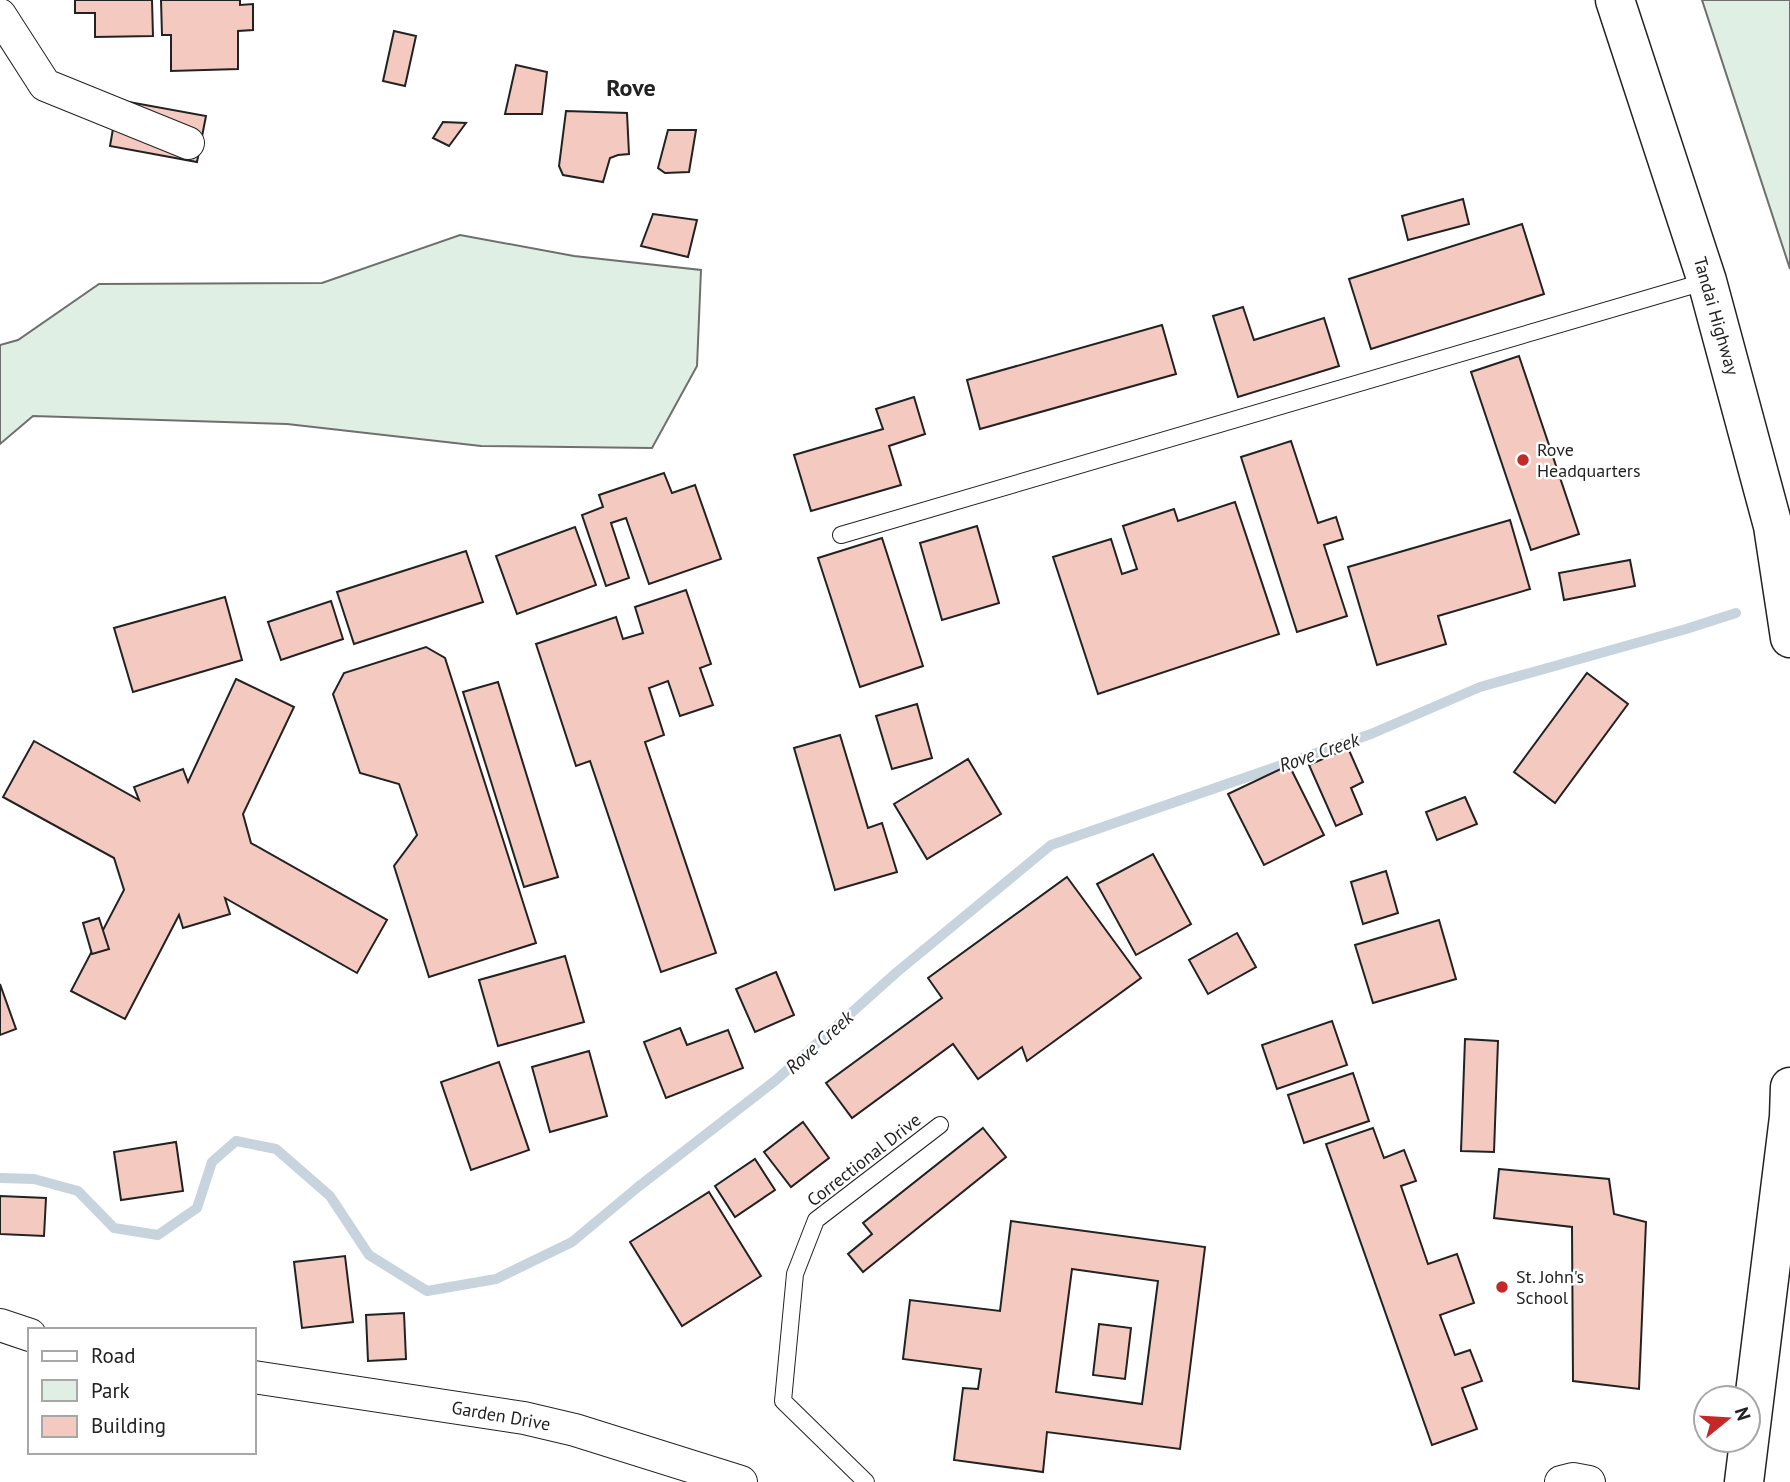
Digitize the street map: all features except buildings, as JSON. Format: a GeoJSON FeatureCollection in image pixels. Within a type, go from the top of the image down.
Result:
{"type":"FeatureCollection","features":[{"type":"Feature","properties":{"kind":"main road","name":"Tandai Highway"},"geometry":{"type":"LineString","coordinates":[[1615,0],[1707,281],[1773,526],[1790,638]]}},
{"type":"Feature","properties":{"kind":"main road"},"geometry":{"type":"LineString","coordinates":[[1744,1482],[1789,1117],[1790,1087]]}},
{"type":"Feature","properties":{"kind":"street"},"geometry":{"type":"LineString","coordinates":[[0,15],[45,85],[188,143]]}},
{"type":"Feature","properties":{"kind":"street"},"geometry":{"type":"LineString","coordinates":[[0,1325],[28,1334]]}},
{"type":"Feature","properties":{"kind":"street","name":"Garden Drive"},"geometry":{"type":"LineString","coordinates":[[256,1377],[524,1418],[575,1430],[741,1482]]}},
{"type":"Feature","properties":{"kind":"street"},"geometry":{"type":"LineString","coordinates":[[1561,1482],[1573,1479],[1589,1482]]}},
{"type":"Feature","properties":{"kind":"lane"},"geometry":{"type":"LineString","coordinates":[[841,535],[1707,281]]}},
{"type":"Feature","properties":{"kind":"lane","name":"Correctional Drive"},"geometry":{"type":"LineString","coordinates":[[866,1482],[783,1401],[794,1274],[817,1220],[940,1125]]}},
{"type":"Feature","properties":{"kind":"green space"},"geometry":{"type":"Polygon","coordinates":[[[1702,0],[1790,0],[1790,269],[1702,0]]]}},
{"type":"Feature","properties":{"kind":"green space"},"geometry":{"type":"Polygon","coordinates":[[[460,235],[574,256],[701,270],[697,366],[652,448],[481,446],[287,424],[33,416],[0,444],[0,345],[18,340],[99,284],[322,283],[460,235]]]}},
{"type":"Feature","properties":{"kind":"waterway","name":"Rove Creek"},"geometry":{"type":"LineString","coordinates":[[0,1178],[34,1179],[78,1191],[114,1228],[158,1235],[197,1208],[212,1162],[236,1141],[276,1149],[330,1196],[369,1255],[427,1291],[496,1279],[572,1242],[776,1080],[897,972],[1051,845],[1371,734],[1480,687],[1736,613]]}},
{"type":"Feature","properties":{"kind":"place","name":"Rove Headquarters"},"geometry":{"type":"Point","coordinates":[1523,460]}},
{"type":"Feature","properties":{"kind":"place","name":"St. John's School"},"geometry":{"type":"Point","coordinates":[1502,1287]}},
{"type":"Feature","properties":{"kind":"district","name":"Rove"},"geometry":{"type":"Point","coordinates":[631,88]}}]}
